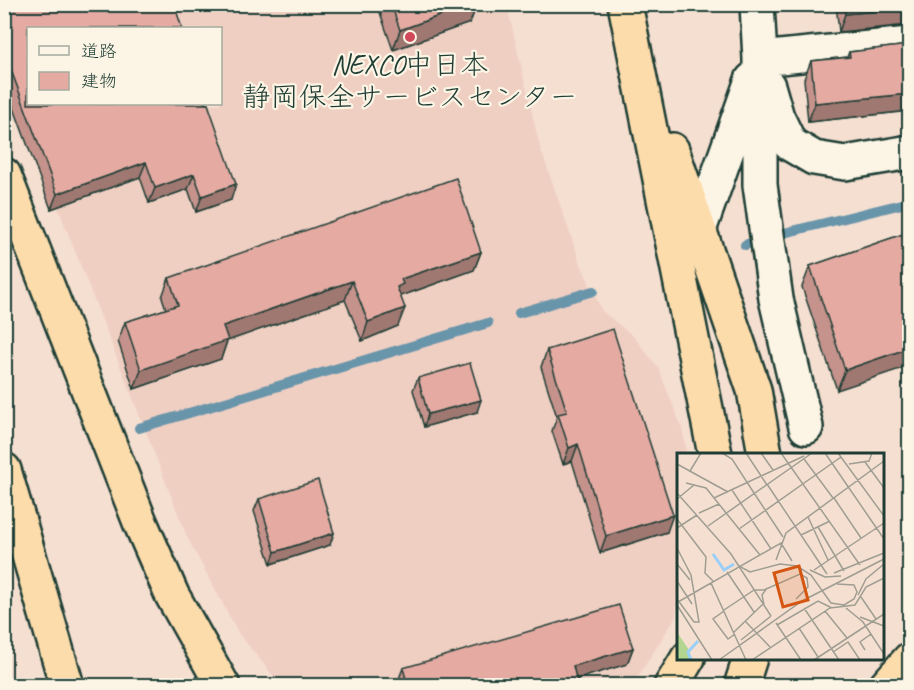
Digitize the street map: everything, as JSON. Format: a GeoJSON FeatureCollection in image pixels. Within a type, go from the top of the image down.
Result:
{"type":"FeatureCollection","features":[{"type":"Feature","properties":{"kind":"highway"},"geometry":{"type":"LineString","coordinates":[[628,18],[754,390],[765,453]]}},
{"type":"Feature","properties":{"kind":"highway"},"geometry":{"type":"LineString","coordinates":[[628,18],[715,453]]}},
{"type":"Feature","properties":{"kind":"highway"},"geometry":{"type":"LineString","coordinates":[[4,175],[140,522],[172,595],[223,686]]}},
{"type":"Feature","properties":{"kind":"highway"},"geometry":{"type":"LineString","coordinates":[[4,470],[67,686]]}},
{"type":"Feature","properties":{"kind":"highway"},"geometry":{"type":"LineString","coordinates":[[886,686],[909,659]]}},
{"type":"Feature","properties":{"kind":"highway"},"geometry":{"type":"LineString","coordinates":[[671,686],[687,660]]}},
{"type":"Feature","properties":{"kind":"highway"},"geometry":{"type":"LineString","coordinates":[[741,686],[749,660]]}},
{"type":"Feature","properties":{"kind":"lane"},"geometry":{"type":"LineString","coordinates":[[757,4],[760,59],[760,185],[776,299],[806,427]]}},
{"type":"Feature","properties":{"kind":"lane"},"geometry":{"type":"LineString","coordinates":[[760,59],[909,44]]}},
{"type":"Feature","properties":{"kind":"lane"},"geometry":{"type":"LineString","coordinates":[[760,59],[777,117],[790,144],[814,158],[845,164],[909,152]]}},
{"type":"Feature","properties":{"kind":"lane"},"geometry":{"type":"LineString","coordinates":[[699,230],[760,59]]}},
{"type":"Feature","properties":{"kind":"shaded area"},"geometry":{"type":"Polygon","coordinates":[[[5,5],[507,5],[540,147],[580,262],[602,311],[633,336],[658,367],[682,428],[687,453],[677,453],[676,616],[633,685],[281,685],[239,634],[188,539],[5,73],[5,5]]]}},
{"type":"Feature","properties":{"kind":"building"},"geometry":{"type":"Polygon","coordinates":[[[4,4],[174,4],[182,27],[27,27],[27,105],[208,105],[236,184],[202,196],[194,174],[155,188],[146,162],[57,194],[4,51],[4,4]]]}},
{"type":"Feature","properties":{"kind":"building"},"geometry":{"type":"Polygon","coordinates":[[[391,4],[472,4],[400,30],[391,4]]]}},
{"type":"Feature","properties":{"kind":"building"},"geometry":{"type":"Polygon","coordinates":[[[844,4],[909,4],[909,8],[845,14],[844,4]]]}},
{"type":"Feature","properties":{"kind":"building"},"geometry":{"type":"Polygon","coordinates":[[[909,45],[909,94],[815,103],[811,61],[850,57],[849,52],[909,45]]]}},
{"type":"Feature","properties":{"kind":"building"},"geometry":{"type":"Polygon","coordinates":[[[456,178],[481,252],[401,279],[403,284],[397,287],[405,308],[368,322],[352,281],[223,326],[228,340],[141,370],[125,322],[178,305],[169,278],[456,178]]]}},
{"type":"Feature","properties":{"kind":"building"},"geometry":{"type":"Polygon","coordinates":[[[909,232],[909,348],[845,370],[810,266],[909,232]]]}},
{"type":"Feature","properties":{"kind":"building"},"geometry":{"type":"Polygon","coordinates":[[[613,329],[673,515],[606,536],[578,444],[569,448],[558,414],[567,412],[547,350],[613,329]]]}},
{"type":"Feature","properties":{"kind":"building"},"geometry":{"type":"Polygon","coordinates":[[[470,363],[481,400],[428,414],[418,378],[470,363]]]}},
{"type":"Feature","properties":{"kind":"building"},"geometry":{"type":"Polygon","coordinates":[[[318,480],[334,533],[275,552],[259,499],[318,480]]]}},
{"type":"Feature","properties":{"kind":"building"},"geometry":{"type":"Polygon","coordinates":[[[619,605],[633,648],[573,666],[577,682],[565,686],[408,686],[403,668],[619,605]]]}},
{"type":"Feature","properties":{"kind":"waterway"},"geometry":{"type":"LineString","coordinates":[[784,233],[910,202]]}},
{"type":"Feature","properties":{"kind":"waterway"},"geometry":{"type":"LineString","coordinates":[[745,245],[756,241]]}},
{"type":"Feature","properties":{"kind":"waterway"},"geometry":{"type":"LineString","coordinates":[[519,313],[593,291]]}},
{"type":"Feature","properties":{"kind":"waterway"},"geometry":{"type":"LineString","coordinates":[[139,428],[488,323]]}},
{"type":"Feature","properties":{"kind":"place","name":"NEXCO中日本 静岡保全サービスセンター"},"geometry":{"type":"Point","coordinates":[410,37]}}]}
